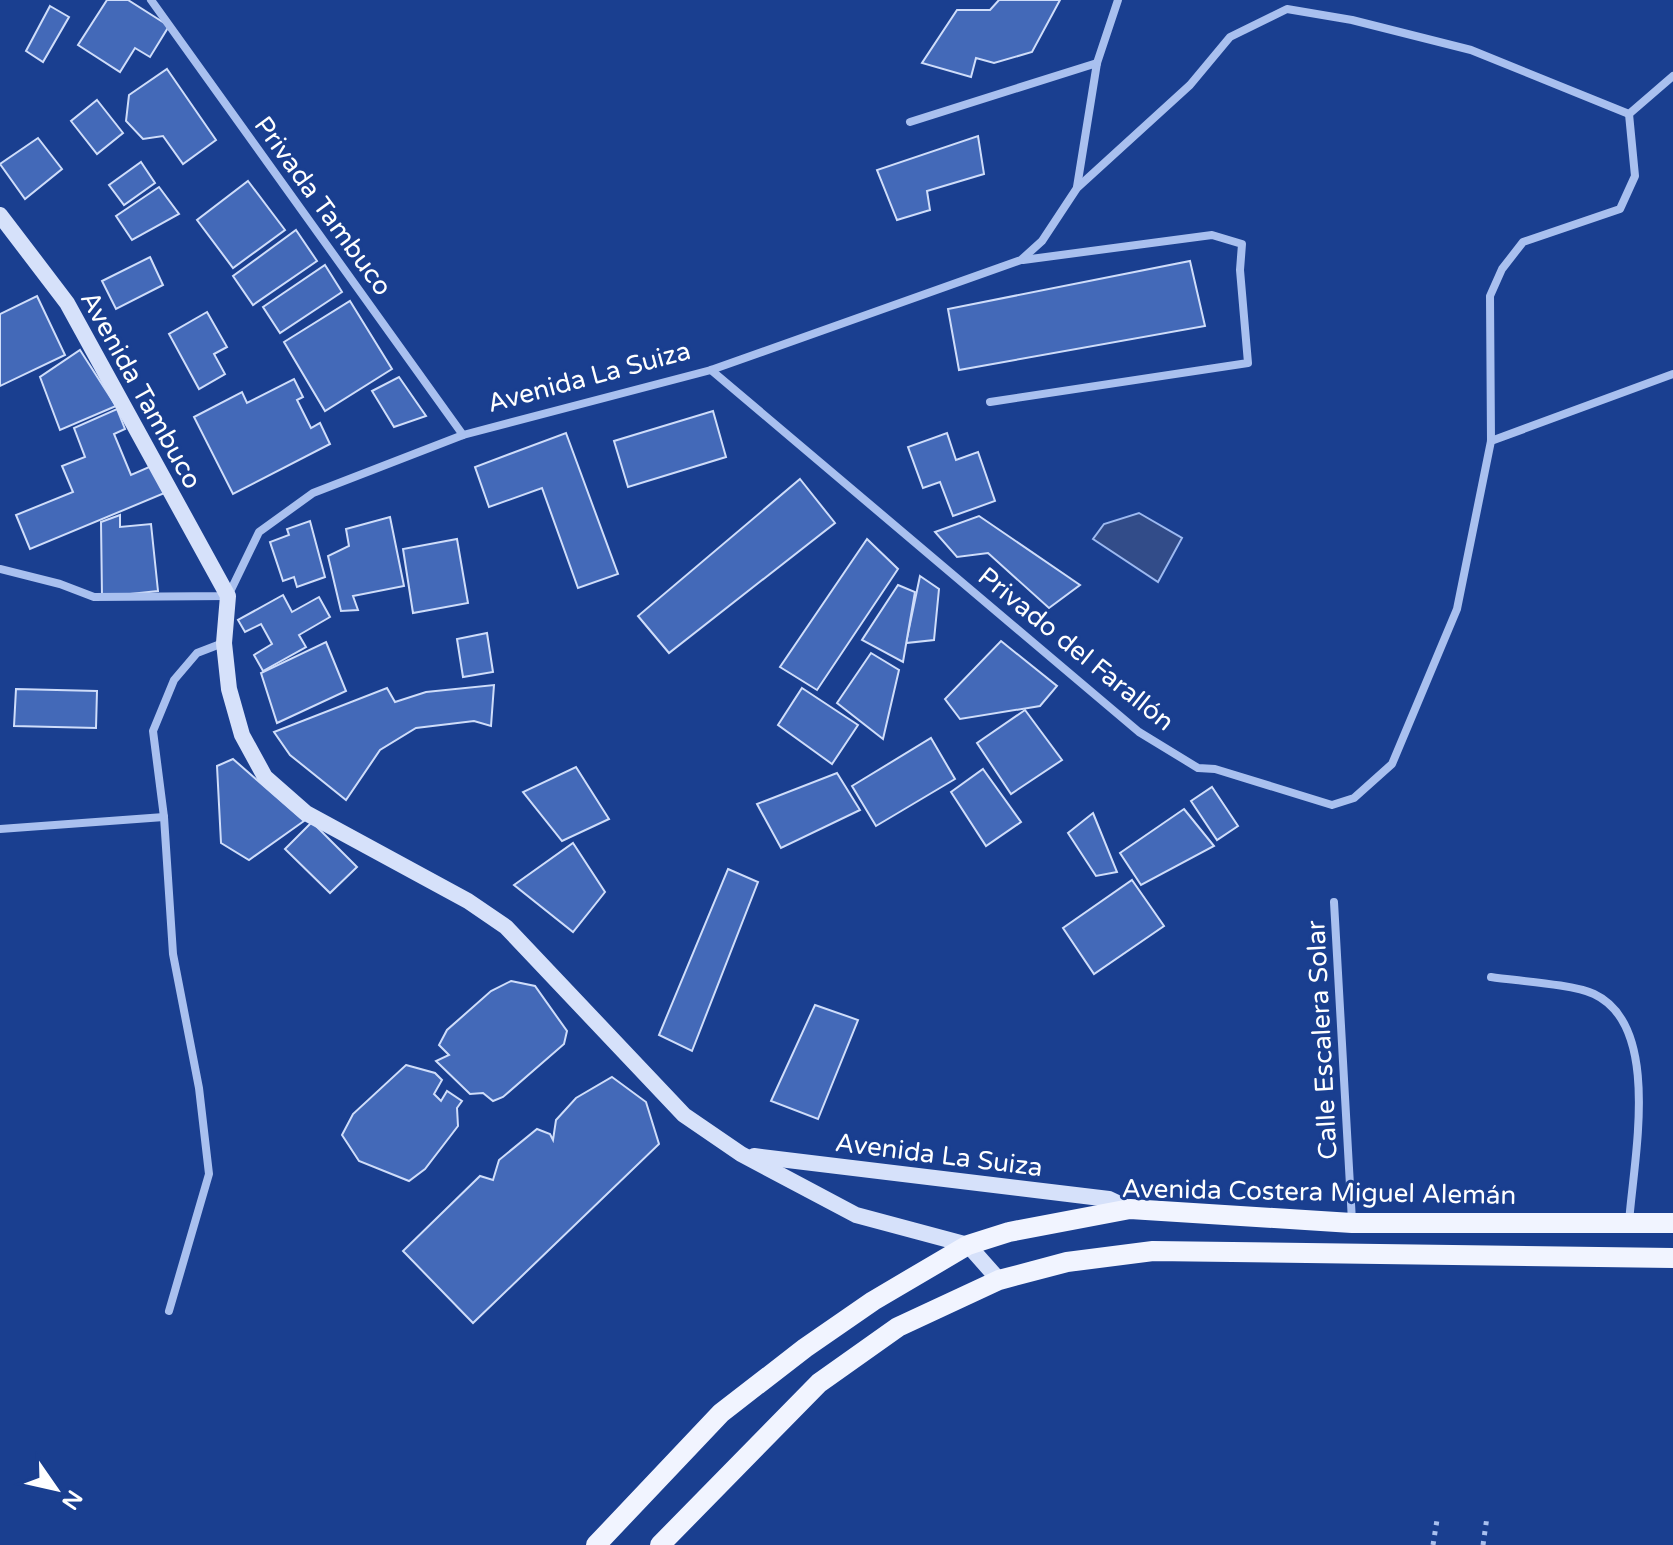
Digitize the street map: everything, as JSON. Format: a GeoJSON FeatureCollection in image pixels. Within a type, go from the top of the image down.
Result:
{"type":"FeatureCollection","features":[{"type":"Feature","properties":{"kind":"main road","name":"Avenida Costera Miguel Alemán"},"geometry":{"type":"LineString","coordinates":[[596,1545],[721,1413],[805,1348],[873,1301],[968,1245],[1043,1224],[1130,1209],[1352,1223],[1673,1223]]}},
{"type":"Feature","properties":{"kind":"main road"},"geometry":{"type":"LineString","coordinates":[[660,1545],[819,1383],[898,1327],[999,1280],[1067,1262],[1153,1251],[1673,1258]]}},
{"type":"Feature","properties":{"kind":"street","name":"Privada Tambuco"},"geometry":{"type":"LineString","coordinates":[[151,0],[463,435]]}},
{"type":"Feature","properties":{"kind":"street"},"geometry":{"type":"LineString","coordinates":[[1077,188],[1097,63],[1118,0]]}},
{"type":"Feature","properties":{"kind":"street","name":"Avenida La Suiza"},"geometry":{"type":"LineString","coordinates":[[968,1245],[856,1215],[741,1154],[684,1115],[506,927],[468,901],[306,813],[265,777],[242,735],[229,689],[224,643],[228,596],[259,532],[313,493],[463,435],[711,370],[1021,260],[1042,241],[1077,188],[1190,85],[1230,37],[1287,9],[1352,20],[1471,50],[1629,114]]}},
{"type":"Feature","properties":{"kind":"street"},"geometry":{"type":"LineString","coordinates":[[910,122],[1097,63]]}},
{"type":"Feature","properties":{"kind":"street"},"geometry":{"type":"LineString","coordinates":[[1629,114],[1673,76]]}},
{"type":"Feature","properties":{"kind":"street","name":"Privado del Farallón"},"geometry":{"type":"LineString","coordinates":[[711,370],[1139,732],[1198,768],[1215,769],[1332,805],[1354,798],[1392,764],[1457,609],[1491,441],[1490,296],[1496,282],[1523,242],[1620,209],[1635,176],[1629,114]]}},
{"type":"Feature","properties":{"kind":"street","name":"Avenida Tambuco"},"geometry":{"type":"LineString","coordinates":[[0,215],[67,303],[228,596]]}},
{"type":"Feature","properties":{"kind":"street"},"geometry":{"type":"LineString","coordinates":[[990,402],[1248,363],[1240,270],[1242,244],[1212,235],[1021,260]]}},
{"type":"Feature","properties":{"kind":"street"},"geometry":{"type":"LineString","coordinates":[[1491,441],[1673,374]]}},
{"type":"Feature","properties":{"kind":"street"},"geometry":{"type":"LineString","coordinates":[[0,569],[60,584],[94,597],[228,596]]}},
{"type":"Feature","properties":{"kind":"street"},"geometry":{"type":"LineString","coordinates":[[169,1311],[209,1174],[199,1088],[173,954],[164,817],[153,731],[174,680],[197,653],[224,643]]}},
{"type":"Feature","properties":{"kind":"street"},"geometry":{"type":"LineString","coordinates":[[0,829],[164,817]]}},
{"type":"Feature","properties":{"kind":"street","name":"Calle Escalera Solar"},"geometry":{"type":"LineString","coordinates":[[1334,902],[1352,1223]]}},
{"type":"Feature","properties":{"kind":"street"},"geometry":{"type":"LineString","coordinates":[[1491,977],[1593,993],[1610,1005],[1630,1031],[1640,1070],[1629,1223]]}},
{"type":"Feature","properties":{"kind":"street","name":"Avenida La Suiza"},"geometry":{"type":"LineString","coordinates":[[741,1154],[1109,1199],[1130,1209]]}},
{"type":"Feature","properties":{"kind":"street"},"geometry":{"type":"LineString","coordinates":[[968,1245],[999,1280]]}},
{"type":"Feature","properties":{"kind":"path"},"geometry":{"type":"LineString","coordinates":[[1483,1545],[1487,1517]]}},
{"type":"Feature","properties":{"kind":"path"},"geometry":{"type":"LineString","coordinates":[[1433,1545],[1437,1520]]}},
{"type":"Feature","properties":{"kind":"water"},"geometry":{"type":"Polygon","coordinates":[[[1139,513],[1182,538],[1158,582],[1093,539],[1104,524],[1139,513]]]}},
{"type":"Feature","properties":{"kind":"building"},"geometry":{"type":"Polygon","coordinates":[[[107,0],[128,0],[169,26],[150,57],[135,48],[120,72],[78,45],[107,0]]]}},
{"type":"Feature","properties":{"kind":"building"},"geometry":{"type":"Polygon","coordinates":[[[999,0],[1060,0],[1032,52],[994,63],[976,58],[971,77],[922,63],[957,10],[990,10],[999,0]]]}},
{"type":"Feature","properties":{"kind":"building"},"geometry":{"type":"Polygon","coordinates":[[[50,6],[69,17],[43,62],[26,51],[50,6]]]}},
{"type":"Feature","properties":{"kind":"building"},"geometry":{"type":"Polygon","coordinates":[[[167,69],[216,140],[183,164],[163,136],[143,139],[126,121],[129,95],[167,69]]]}},
{"type":"Feature","properties":{"kind":"building"},"geometry":{"type":"Polygon","coordinates":[[[97,100],[123,133],[97,154],[71,121],[97,100]]]}},
{"type":"Feature","properties":{"kind":"building"},"geometry":{"type":"Polygon","coordinates":[[[978,136],[984,174],[927,191],[930,210],[897,220],[877,170],[978,136]]]}},
{"type":"Feature","properties":{"kind":"building"},"geometry":{"type":"Polygon","coordinates":[[[38,138],[62,169],[25,199],[0,164],[38,138]]]}},
{"type":"Feature","properties":{"kind":"building"},"geometry":{"type":"Polygon","coordinates":[[[141,162],[155,183],[124,205],[109,185],[141,162]]]}},
{"type":"Feature","properties":{"kind":"building"},"geometry":{"type":"Polygon","coordinates":[[[248,181],[285,230],[233,268],[197,220],[248,181]]]}},
{"type":"Feature","properties":{"kind":"building"},"geometry":{"type":"Polygon","coordinates":[[[159,187],[179,214],[132,240],[116,216],[159,187]]]}},
{"type":"Feature","properties":{"kind":"building"},"geometry":{"type":"Polygon","coordinates":[[[296,230],[317,261],[253,305],[233,276],[296,230]]]}},
{"type":"Feature","properties":{"kind":"building"},"geometry":{"type":"Polygon","coordinates":[[[150,257],[163,285],[116,309],[102,281],[150,257]]]}},
{"type":"Feature","properties":{"kind":"building"},"geometry":{"type":"Polygon","coordinates":[[[1190,261],[1205,326],[959,370],[948,309],[1190,261]]]}},
{"type":"Feature","properties":{"kind":"building"},"geometry":{"type":"Polygon","coordinates":[[[325,265],[342,292],[280,333],[263,307],[325,265]]]}},
{"type":"Feature","properties":{"kind":"building"},"geometry":{"type":"Polygon","coordinates":[[[37,296],[65,355],[0,386],[0,314],[37,296]]]}},
{"type":"Feature","properties":{"kind":"building"},"geometry":{"type":"Polygon","coordinates":[[[350,301],[392,369],[325,411],[284,342],[350,301]]]}},
{"type":"Feature","properties":{"kind":"building"},"geometry":{"type":"Polygon","coordinates":[[[207,312],[227,347],[214,354],[225,374],[199,389],[169,334],[207,312]]]}},
{"type":"Feature","properties":{"kind":"building"},"geometry":{"type":"Polygon","coordinates":[[[80,350],[116,406],[60,430],[40,377],[80,350]]]}},
{"type":"Feature","properties":{"kind":"building"},"geometry":{"type":"Polygon","coordinates":[[[399,377],[426,416],[394,427],[372,391],[399,377]]]}},
{"type":"Feature","properties":{"kind":"building"},"geometry":{"type":"Polygon","coordinates":[[[294,379],[303,397],[297,400],[311,428],[320,423],[330,444],[233,494],[194,417],[242,392],[247,403],[294,379]]]}},
{"type":"Feature","properties":{"kind":"building"},"geometry":{"type":"Polygon","coordinates":[[[117,409],[125,429],[114,434],[131,475],[156,464],[167,492],[30,549],[16,515],[73,492],[62,466],[85,457],[74,428],[117,409]]]}},
{"type":"Feature","properties":{"kind":"building"},"geometry":{"type":"Polygon","coordinates":[[[713,411],[726,457],[628,487],[614,441],[713,411]]]}},
{"type":"Feature","properties":{"kind":"building"},"geometry":{"type":"Polygon","coordinates":[[[566,433],[618,574],[578,588],[542,488],[489,507],[475,467],[566,433]]]}},
{"type":"Feature","properties":{"kind":"building"},"geometry":{"type":"Polygon","coordinates":[[[947,433],[956,460],[978,452],[995,501],[953,516],[940,482],[923,488],[908,447],[947,433]]]}},
{"type":"Feature","properties":{"kind":"building"},"geometry":{"type":"Polygon","coordinates":[[[800,479],[835,523],[669,653],[638,616],[800,479]]]}},
{"type":"Feature","properties":{"kind":"building"},"geometry":{"type":"Polygon","coordinates":[[[120,515],[120,527],[151,524],[158,591],[102,597],[101,522],[120,515]]]}},
{"type":"Feature","properties":{"kind":"building"},"geometry":{"type":"Polygon","coordinates":[[[979,516],[1080,585],[1049,608],[988,553],[957,557],[935,532],[979,516]]]}},
{"type":"Feature","properties":{"kind":"building"},"geometry":{"type":"Polygon","coordinates":[[[390,517],[404,586],[353,596],[358,610],[341,611],[328,556],[349,546],[346,529],[390,517]]]}},
{"type":"Feature","properties":{"kind":"building"},"geometry":{"type":"Polygon","coordinates":[[[310,521],[325,577],[297,587],[294,577],[283,581],[270,542],[289,535],[287,529],[310,521]]]}},
{"type":"Feature","properties":{"kind":"building"},"geometry":{"type":"Polygon","coordinates":[[[457,539],[468,603],[413,613],[403,549],[457,539]]]}},
{"type":"Feature","properties":{"kind":"building"},"geometry":{"type":"Polygon","coordinates":[[[867,539],[898,569],[817,690],[780,667],[867,539]]]}},
{"type":"Feature","properties":{"kind":"building"},"geometry":{"type":"Polygon","coordinates":[[[920,576],[939,589],[934,640],[906,643],[920,576]]]}},
{"type":"Feature","properties":{"kind":"building"},"geometry":{"type":"Polygon","coordinates":[[[898,585],[915,592],[903,662],[862,640],[898,585]]]}},
{"type":"Feature","properties":{"kind":"building"},"geometry":{"type":"Polygon","coordinates":[[[283,595],[292,612],[319,597],[330,617],[299,635],[306,647],[263,671],[254,655],[272,644],[261,624],[245,632],[238,620],[283,595]]]}},
{"type":"Feature","properties":{"kind":"building"},"geometry":{"type":"Polygon","coordinates":[[[487,633],[493,672],[463,677],[457,639],[487,633]]]}},
{"type":"Feature","properties":{"kind":"building"},"geometry":{"type":"Polygon","coordinates":[[[1001,641],[1057,686],[1040,706],[960,719],[945,699],[1001,641]]]}},
{"type":"Feature","properties":{"kind":"building"},"geometry":{"type":"Polygon","coordinates":[[[326,642],[346,691],[277,723],[261,673],[326,642]]]}},
{"type":"Feature","properties":{"kind":"building"},"geometry":{"type":"Polygon","coordinates":[[[871,653],[899,670],[883,739],[837,703],[871,653]]]}},
{"type":"Feature","properties":{"kind":"building"},"geometry":{"type":"Polygon","coordinates":[[[494,685],[491,726],[474,721],[416,728],[380,750],[346,800],[290,755],[274,732],[387,688],[395,702],[426,692],[494,685]]]}},
{"type":"Feature","properties":{"kind":"building"},"geometry":{"type":"Polygon","coordinates":[[[802,688],[858,725],[832,764],[778,725],[802,688]]]}},
{"type":"Feature","properties":{"kind":"building"},"geometry":{"type":"Polygon","coordinates":[[[16,689],[97,691],[96,728],[14,726],[16,689]]]}},
{"type":"Feature","properties":{"kind":"building"},"geometry":{"type":"Polygon","coordinates":[[[1025,710],[1062,760],[1011,794],[977,743],[1025,710]]]}},
{"type":"Feature","properties":{"kind":"building"},"geometry":{"type":"Polygon","coordinates":[[[931,738],[955,779],[876,826],[852,786],[931,738]]]}},
{"type":"Feature","properties":{"kind":"building"},"geometry":{"type":"Polygon","coordinates":[[[233,759],[304,821],[249,860],[221,843],[217,766],[233,759]]]}},
{"type":"Feature","properties":{"kind":"building"},"geometry":{"type":"Polygon","coordinates":[[[576,767],[609,819],[562,841],[523,792],[576,767]]]}},
{"type":"Feature","properties":{"kind":"building"},"geometry":{"type":"Polygon","coordinates":[[[983,769],[1021,822],[986,846],[951,792],[983,769]]]}},
{"type":"Feature","properties":{"kind":"building"},"geometry":{"type":"Polygon","coordinates":[[[837,773],[860,810],[781,848],[757,804],[837,773]]]}},
{"type":"Feature","properties":{"kind":"building"},"geometry":{"type":"Polygon","coordinates":[[[1212,787],[1238,826],[1217,840],[1191,801],[1212,787]]]}},
{"type":"Feature","properties":{"kind":"building"},"geometry":{"type":"Polygon","coordinates":[[[1184,809],[1214,846],[1141,885],[1120,853],[1184,809]]]}},
{"type":"Feature","properties":{"kind":"building"},"geometry":{"type":"Polygon","coordinates":[[[1093,813],[1117,872],[1096,876],[1068,833],[1093,813]]]}},
{"type":"Feature","properties":{"kind":"building"},"geometry":{"type":"Polygon","coordinates":[[[312,822],[357,867],[330,893],[285,849],[312,822]]]}},
{"type":"Feature","properties":{"kind":"building"},"geometry":{"type":"Polygon","coordinates":[[[573,843],[605,892],[573,932],[514,885],[573,843]]]}},
{"type":"Feature","properties":{"kind":"building"},"geometry":{"type":"Polygon","coordinates":[[[728,869],[758,882],[692,1051],[659,1035],[728,869]]]}},
{"type":"Feature","properties":{"kind":"building"},"geometry":{"type":"Polygon","coordinates":[[[1132,880],[1164,926],[1094,974],[1063,928],[1132,880]]]}},
{"type":"Feature","properties":{"kind":"building"},"geometry":{"type":"Polygon","coordinates":[[[511,981],[535,986],[567,1031],[564,1044],[503,1097],[493,1101],[483,1093],[470,1094],[436,1061],[449,1055],[439,1045],[447,1030],[491,991],[511,981]]]}},
{"type":"Feature","properties":{"kind":"building"},"geometry":{"type":"Polygon","coordinates":[[[815,1005],[858,1020],[818,1119],[771,1101],[815,1005]]]}},
{"type":"Feature","properties":{"kind":"building"},"geometry":{"type":"Polygon","coordinates":[[[406,1065],[435,1073],[442,1080],[434,1094],[441,1101],[447,1091],[462,1101],[457,1108],[458,1126],[425,1169],[409,1181],[359,1161],[342,1135],[353,1114],[406,1065]]]}},
{"type":"Feature","properties":{"kind":"building"},"geometry":{"type":"Polygon","coordinates":[[[612,1077],[646,1102],[659,1144],[473,1323],[403,1251],[480,1176],[493,1180],[499,1160],[537,1129],[550,1134],[553,1140],[556,1120],[576,1098],[612,1077]]]}}]}
